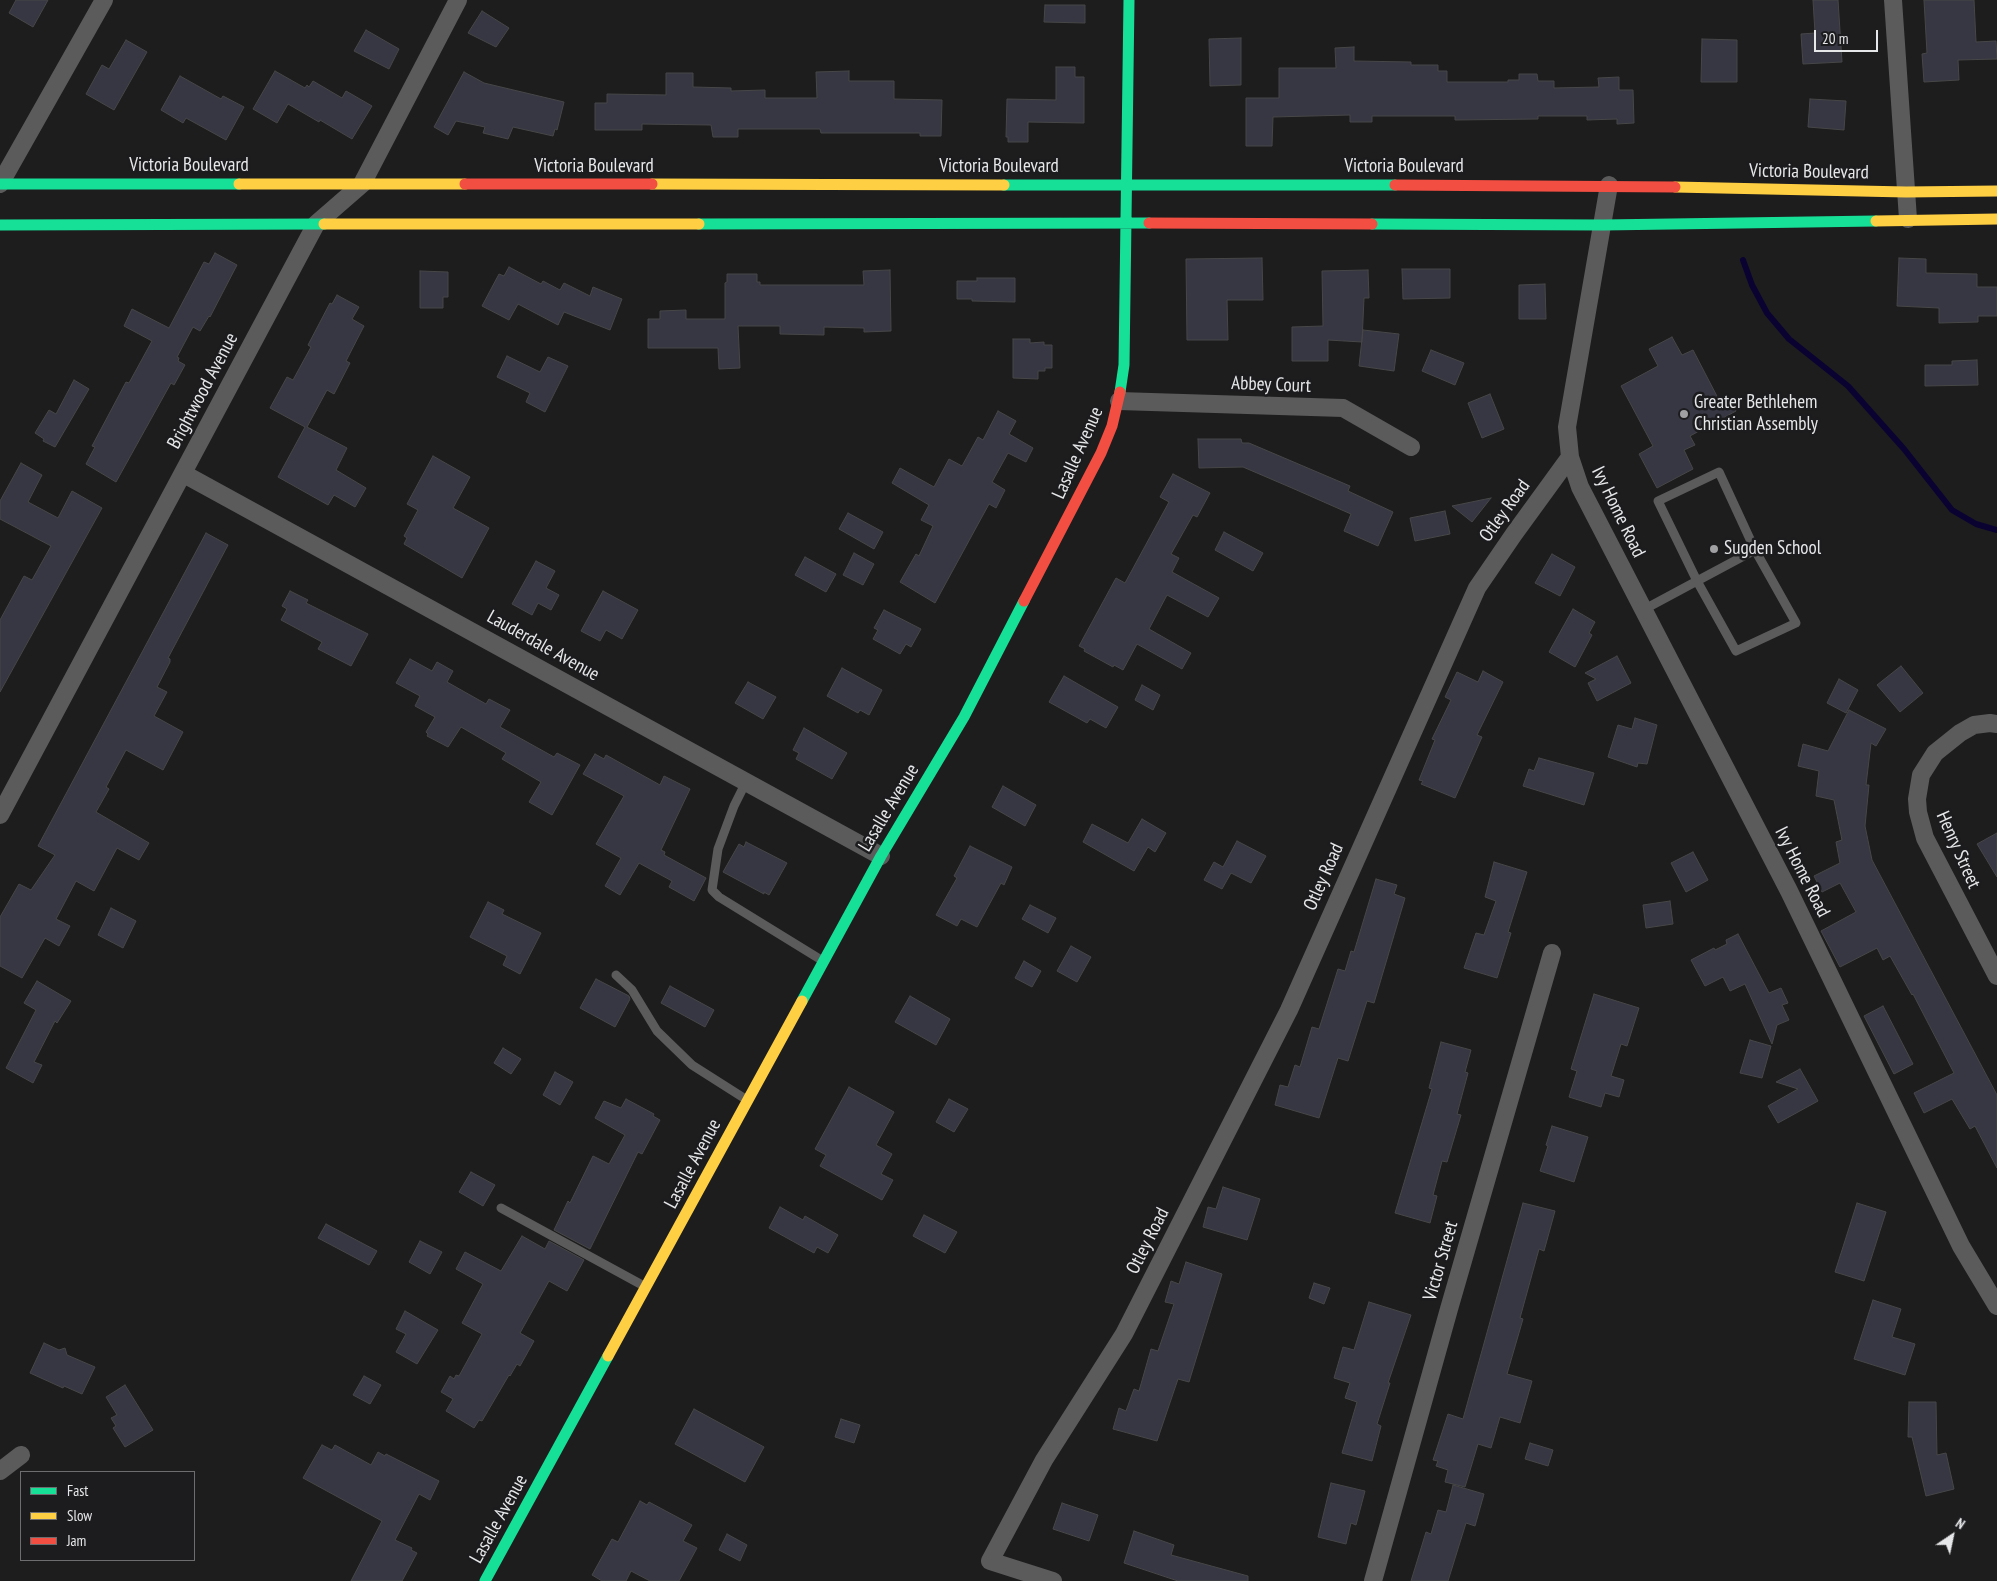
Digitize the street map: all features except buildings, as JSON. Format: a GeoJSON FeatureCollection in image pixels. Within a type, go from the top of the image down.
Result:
{"type":"FeatureCollection","features":[{"type":"Feature","properties":{"kind":"main road","name":"Lasalle Avenue"},"geometry":{"type":"LineString","coordinates":[[485,1581],[881,856],[973,700],[1101,453],[1112,426],[1119,401],[1124,365],[1129,0]]}},
{"type":"Feature","properties":{"kind":"main road","name":"Victoria Boulevard"},"geometry":{"type":"LineString","coordinates":[[0,184],[1609,185],[1906,192],[1997,191]]}},
{"type":"Feature","properties":{"kind":"main road"},"geometry":{"type":"LineString","coordinates":[[0,225],[1125,223],[1603,225],[1997,219]]}},
{"type":"Feature","properties":{"kind":"street"},"geometry":{"type":"LineString","coordinates":[[0,184],[104,0]]}},
{"type":"Feature","properties":{"kind":"street","name":"Brightwood Avenue"},"geometry":{"type":"LineString","coordinates":[[0,815],[316,224],[362,184],[458,0]]}},
{"type":"Feature","properties":{"kind":"street"},"geometry":{"type":"LineString","coordinates":[[1893,0],[1908,219]]}},
{"type":"Feature","properties":{"kind":"street"},"geometry":{"type":"LineString","coordinates":[[1570,456],[1567,427],[1609,185]]}},
{"type":"Feature","properties":{"kind":"street","name":"Abbey Court"},"geometry":{"type":"LineString","coordinates":[[1119,401],[1343,408],[1412,447]]}},
{"type":"Feature","properties":{"kind":"street","name":"Ivy Home Road"},"geometry":{"type":"LineString","coordinates":[[1570,456],[1580,487],[1788,891],[1961,1246],[1997,1306]]}},
{"type":"Feature","properties":{"kind":"street","name":"Otley Road"},"geometry":{"type":"LineString","coordinates":[[1052,1581],[990,1561],[1044,1460],[1124,1334],[1284,1019],[1477,588],[1570,456]]}},
{"type":"Feature","properties":{"kind":"street","name":"Lauderdale Avenue"},"geometry":{"type":"LineString","coordinates":[[184,474],[881,856]]}},
{"type":"Feature","properties":{"kind":"street","name":"Henry Street"},"geometry":{"type":"LineString","coordinates":[[1997,724],[1974,725],[1936,753],[1921,775],[1917,799],[1918,812],[1925,838],[1997,976]]}},
{"type":"Feature","properties":{"kind":"street","name":"Victor Street"},"geometry":{"type":"LineString","coordinates":[[1373,1581],[1451,1300],[1552,952]]}},
{"type":"Feature","properties":{"kind":"street"},"geometry":{"type":"LineString","coordinates":[[0,1471],[22,1455]]}},
{"type":"Feature","properties":{"kind":"lane"},"geometry":{"type":"LineString","coordinates":[[1719,472],[1755,550],[1796,623],[1736,651],[1697,581],[1658,501],[1719,472]]}},
{"type":"Feature","properties":{"kind":"lane"},"geometry":{"type":"LineString","coordinates":[[1644,610],[1755,550]]}},
{"type":"Feature","properties":{"kind":"lane"},"geometry":{"type":"LineString","coordinates":[[746,782],[734,806],[718,849],[712,890],[720,897],[823,961]]}},
{"type":"Feature","properties":{"kind":"lane"},"geometry":{"type":"LineString","coordinates":[[616,974],[632,990],[657,1031],[685,1059],[748,1100]]}},
{"type":"Feature","properties":{"kind":"lane"},"geometry":{"type":"LineString","coordinates":[[501,1208],[647,1287]]}},
{"type":"Feature","properties":{"kind":"waterway"},"geometry":{"type":"LineString","coordinates":[[1743,260],[1752,285],[1767,313],[1789,339],[1848,386],[1904,449],[1952,510],[1976,524],[1997,530]]}},
{"type":"Feature","properties":{"kind":"traffic: fast"},"geometry":{"type":"LineString","coordinates":[[1120,392],[1124,365],[1129,0]]}},
{"type":"Feature","properties":{"kind":"traffic: fast"},"geometry":{"type":"LineString","coordinates":[[0,184],[239,184]]}},
{"type":"Feature","properties":{"kind":"traffic: fast"},"geometry":{"type":"LineString","coordinates":[[1004,185],[1395,185]]}},
{"type":"Feature","properties":{"kind":"traffic: fast"},"geometry":{"type":"LineString","coordinates":[[1372,224],[1603,225],[1876,221]]}},
{"type":"Feature","properties":{"kind":"traffic: fast"},"geometry":{"type":"LineString","coordinates":[[699,224],[1149,223]]}},
{"type":"Feature","properties":{"kind":"traffic: fast"},"geometry":{"type":"LineString","coordinates":[[0,225],[324,224]]}},
{"type":"Feature","properties":{"kind":"traffic: fast"},"geometry":{"type":"LineString","coordinates":[[802,1001],[881,856],[964,717],[1024,601]]}},
{"type":"Feature","properties":{"kind":"traffic: fast"},"geometry":{"type":"LineString","coordinates":[[485,1581],[608,1356]]}},
{"type":"Feature","properties":{"kind":"traffic: slow"},"geometry":{"type":"LineString","coordinates":[[239,184],[465,184]]}},
{"type":"Feature","properties":{"kind":"traffic: slow"},"geometry":{"type":"LineString","coordinates":[[652,184],[1004,185]]}},
{"type":"Feature","properties":{"kind":"traffic: slow"},"geometry":{"type":"LineString","coordinates":[[1675,187],[1906,192],[1997,191]]}},
{"type":"Feature","properties":{"kind":"traffic: slow"},"geometry":{"type":"LineString","coordinates":[[1876,221],[1997,219]]}},
{"type":"Feature","properties":{"kind":"traffic: slow"},"geometry":{"type":"LineString","coordinates":[[324,224],[699,224]]}},
{"type":"Feature","properties":{"kind":"traffic: slow"},"geometry":{"type":"LineString","coordinates":[[608,1356],[802,1001]]}},
{"type":"Feature","properties":{"kind":"traffic: jam"},"geometry":{"type":"LineString","coordinates":[[465,184],[652,184]]}},
{"type":"Feature","properties":{"kind":"traffic: jam"},"geometry":{"type":"LineString","coordinates":[[1395,185],[1675,187]]}},
{"type":"Feature","properties":{"kind":"traffic: jam"},"geometry":{"type":"LineString","coordinates":[[1149,223],[1372,224]]}},
{"type":"Feature","properties":{"kind":"traffic: jam"},"geometry":{"type":"LineString","coordinates":[[1024,601],[1101,453],[1112,426],[1120,392]]}},
{"type":"Feature","properties":{"kind":"place","name":"Greater Bethlehem Christian Assembly"},"geometry":{"type":"Point","coordinates":[1684,414]}},
{"type":"Feature","properties":{"kind":"place","name":"Sugden School"},"geometry":{"type":"Point","coordinates":[1714,549]}}]}
